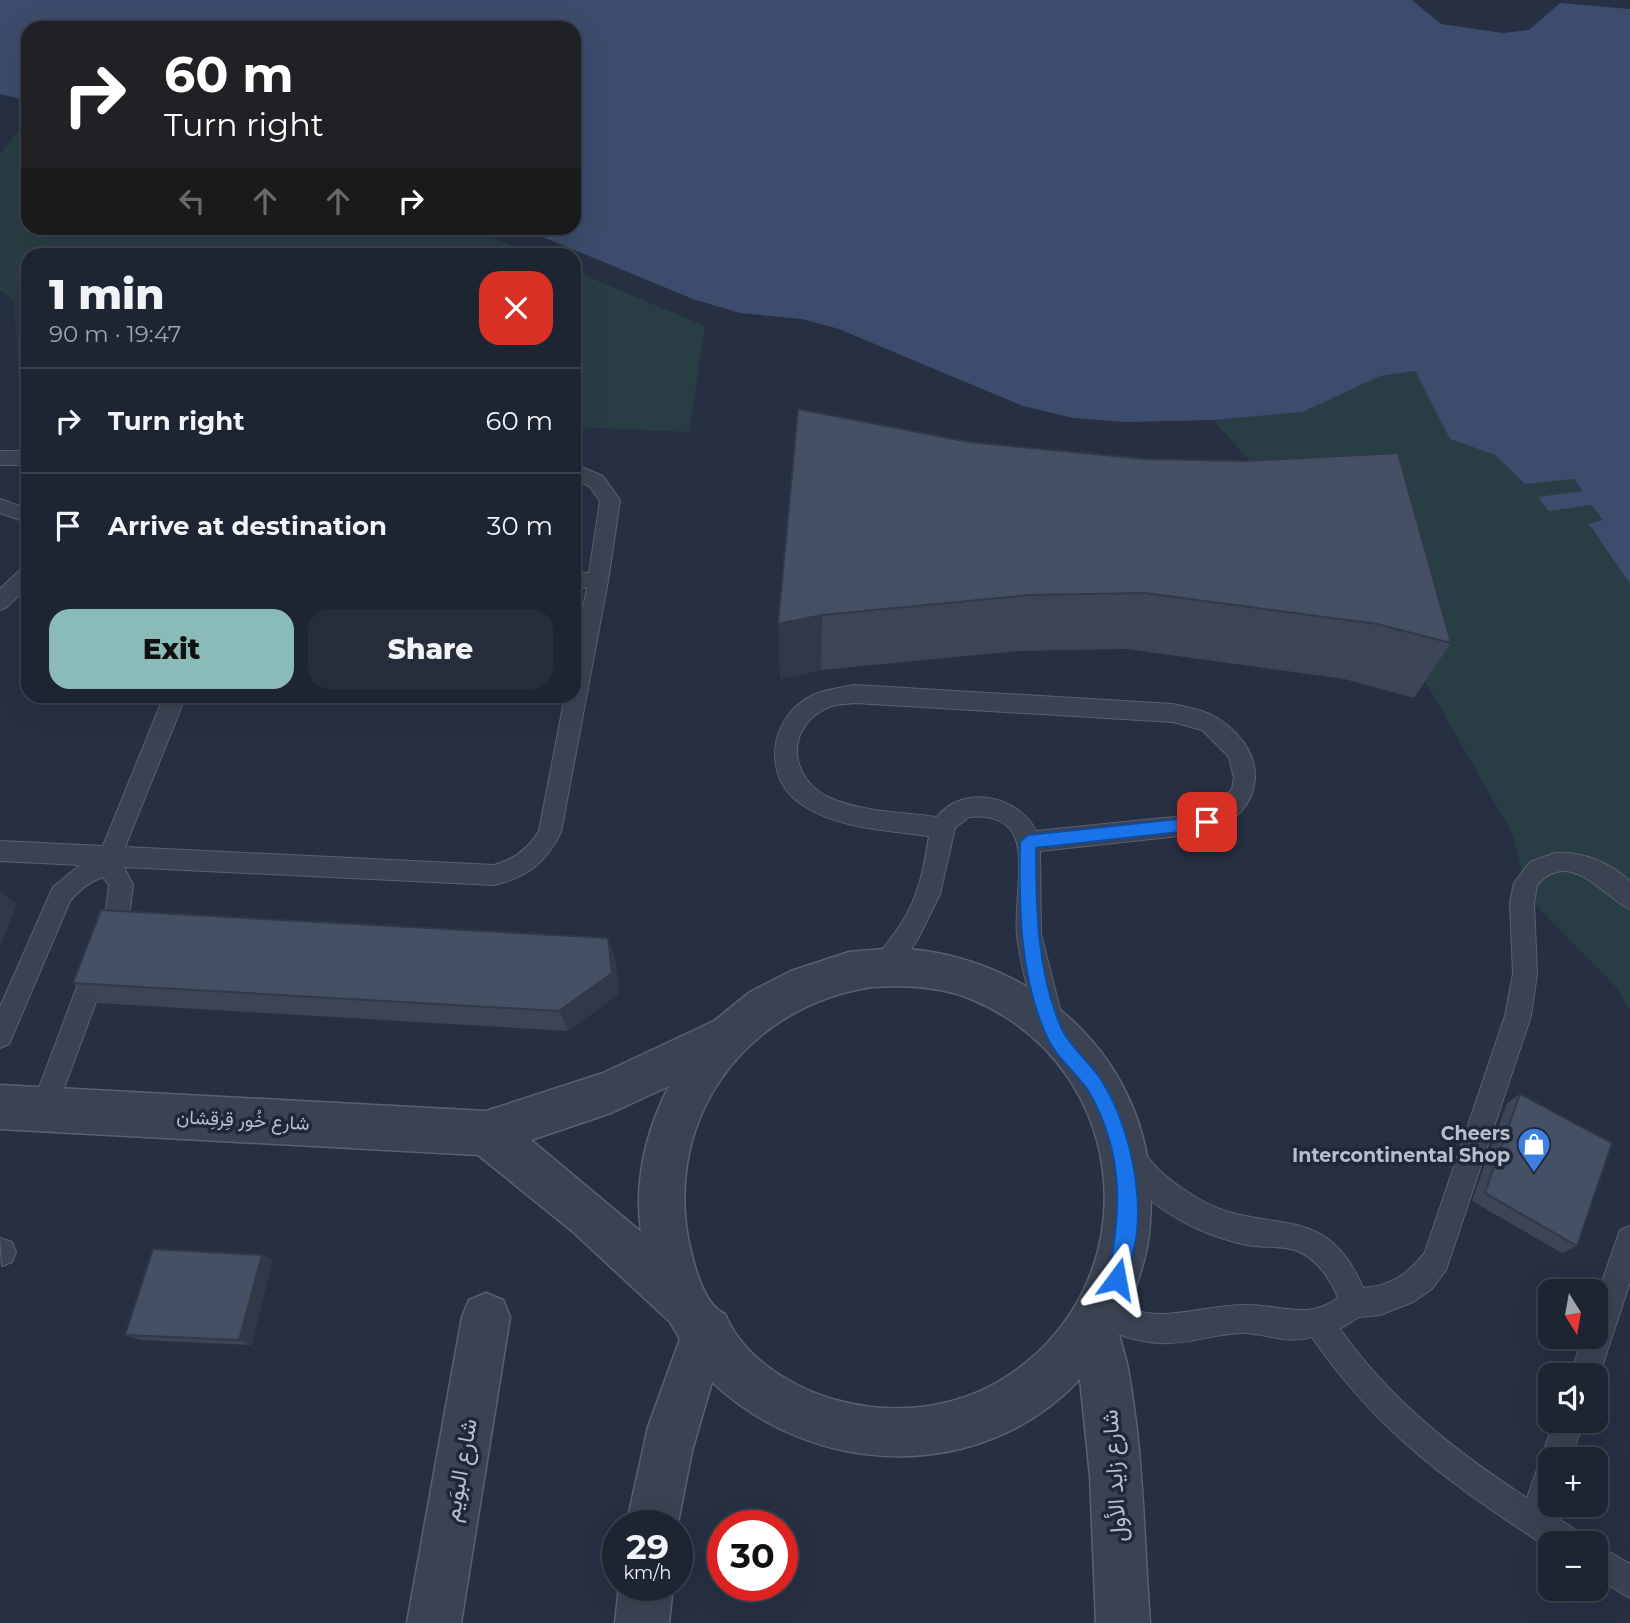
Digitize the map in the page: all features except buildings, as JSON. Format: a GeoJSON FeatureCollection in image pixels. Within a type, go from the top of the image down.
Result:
{"type":"FeatureCollection","features":[{"type":"Feature","properties":{"kind":"street"},"geometry":{"type":"LineString","coordinates":[[885,965],[931,970],[974,983],[1012,1002],[1055,1034],[1095,1086],[1118,1140],[1128,1186],[1127,1233],[1117,1279],[1099,1322],[1068,1363],[1027,1398],[979,1422],[925,1434],[869,1432],[816,1419],[767,1391],[725,1356],[700,1321],[671,1263],[661,1212],[663,1162],[680,1103],[695,1071],[724,1035],[758,1005],[799,983],[841,970],[885,965]]}},
{"type":"Feature","properties":{"kind":"street","name":"شارع خُور قِرقِشان"},"geometry":{"type":"LineString","coordinates":[[0,1107],[485,1133],[611,1092],[724,1035]]}},
{"type":"Feature","properties":{"kind":"street"},"geometry":{"type":"LineString","coordinates":[[485,1133],[588,1215],[700,1321]]}},
{"type":"Feature","properties":{"kind":"street","name":"شارع البوَيم"},"geometry":{"type":"LineString","coordinates":[[434,1623],[486,1317]]}},
{"type":"Feature","properties":{"kind":"street"},"geometry":{"type":"LineString","coordinates":[[654,1510],[659,1473],[671,1423],[700,1321]]}},
{"type":"Feature","properties":{"kind":"street","name":"شارع زايد الأول"},"geometry":{"type":"LineString","coordinates":[[1099,1322],[1113,1434],[1125,1621]]}},
{"type":"Feature","properties":{"kind":"street"},"geometry":{"type":"LineString","coordinates":[[642,1623],[644,1601]]}},
{"type":"Feature","properties":{"kind":"lane"},"geometry":{"type":"LineString","coordinates":[[0,458],[21,458]]}},
{"type":"Feature","properties":{"kind":"lane"},"geometry":{"type":"LineString","coordinates":[[581,474],[596,481],[610,500],[581,670]]}},
{"type":"Feature","properties":{"kind":"lane"},"geometry":{"type":"LineString","coordinates":[[0,506],[21,514]]}},
{"type":"Feature","properties":{"kind":"lane"},"geometry":{"type":"LineString","coordinates":[[581,580],[598,581]]}},
{"type":"Feature","properties":{"kind":"lane"},"geometry":{"type":"LineString","coordinates":[[0,603],[21,581]]}},
{"type":"Feature","properties":{"kind":"lane"},"geometry":{"type":"LineString","coordinates":[[942,828],[841,811],[818,803],[800,791],[788,774],[783,754],[786,736],[796,718],[822,701],[855,694],[1172,713],[1212,725],[1228,737],[1240,753],[1245,771],[1245,787],[1238,802],[1225,815],[1207,822],[1028,842]]}},
{"type":"Feature","properties":{"kind":"lane"},"geometry":{"type":"LineString","coordinates":[[0,1036],[61,894],[72,880],[108,861],[172,703]]}},
{"type":"Feature","properties":{"kind":"lane"},"geometry":{"type":"LineString","coordinates":[[0,851],[108,861],[494,875],[524,865],[536,856],[550,832],[575,703]]}},
{"type":"Feature","properties":{"kind":"lane"},"geometry":{"type":"LineString","coordinates":[[885,965],[918,918],[929,892],[942,828],[961,810],[989,807],[1015,818],[1028,842],[1028,923],[1042,996],[1055,1034]]}},
{"type":"Feature","properties":{"kind":"lane"},"geometry":{"type":"LineString","coordinates":[[44,1109],[122,897],[122,884],[108,861]]}},
{"type":"Feature","properties":{"kind":"lane"},"geometry":{"type":"LineString","coordinates":[[1099,1322],[1163,1329],[1246,1320],[1297,1327],[1337,1316],[1353,1303],[1380,1301],[1403,1292],[1422,1279],[1436,1260],[1518,1016],[1525,975],[1523,896],[1526,883],[1533,872],[1544,866],[1577,864],[1614,881],[1630,898]]}},
{"type":"Feature","properties":{"kind":"lane"},"geometry":{"type":"LineString","coordinates":[[1118,1140],[1136,1165],[1158,1188],[1202,1216],[1241,1230],[1289,1235],[1324,1252],[1343,1276],[1353,1303]]}},
{"type":"Feature","properties":{"kind":"lane"},"geometry":{"type":"LineString","coordinates":[[1588,1363],[1630,1240]]}},
{"type":"Feature","properties":{"kind":"lane"},"geometry":{"type":"LineString","coordinates":[[1319,1323],[1363,1386],[1390,1415],[1453,1466],[1550,1531]]}},
{"type":"Feature","properties":{"kind":"lane"},"geometry":{"type":"LineString","coordinates":[[1535,1521],[1538,1512]]}},
{"type":"Feature","properties":{"kind":"lane"},"geometry":{"type":"LineString","coordinates":[[1608,1568],[1630,1582]]}},
{"type":"Feature","properties":{"kind":"green space"},"geometry":{"type":"Polygon","coordinates":[[[21,126],[21,235],[486,235],[519,248],[21,248],[20,402],[14,301],[0,290],[0,155],[21,126]]]}},
{"type":"Feature","properties":{"kind":"green space"},"geometry":{"type":"Polygon","coordinates":[[[581,274],[705,326],[689,432],[581,427],[581,274]]]}},
{"type":"Feature","properties":{"kind":"green space"},"geometry":{"type":"Polygon","coordinates":[[[1415,371],[1450,439],[1495,455],[1525,484],[1574,479],[1582,491],[1539,498],[1550,510],[1590,505],[1603,520],[1590,524],[1630,584],[1630,1010],[1615,986],[1528,897],[1513,835],[1384,609],[1213,420],[1303,412],[1380,376],[1415,371]]]}},
{"type":"Feature","properties":{"kind":"water"},"geometry":{"type":"Polygon","coordinates":[[[0,0],[1412,0],[1441,24],[1503,33],[1529,30],[1560,3],[1630,9],[1630,584],[1589,524],[1603,520],[1591,505],[1549,511],[1538,497],[1582,491],[1574,479],[1525,484],[1495,455],[1450,439],[1415,371],[1380,376],[1303,412],[1213,420],[1126,422],[1073,418],[1023,406],[839,329],[802,319],[740,313],[693,299],[581,253],[581,248],[569,248],[538,235],[581,235],[581,21],[21,21],[21,99],[0,94],[0,0]]]}},
{"type":"Feature","properties":{"kind":"place","name":"Cheers Intercontinental Shop"},"geometry":{"type":"Point","coordinates":[1534,1174]}},
{"type":"Feature","properties":{"kind":"route"},"geometry":{"type":"LineString","coordinates":[[1117,1279],[1127,1233],[1128,1186],[1118,1140],[1095,1086],[1055,1034],[1042,996],[1028,923],[1028,842],[1207,822]]}}]}
